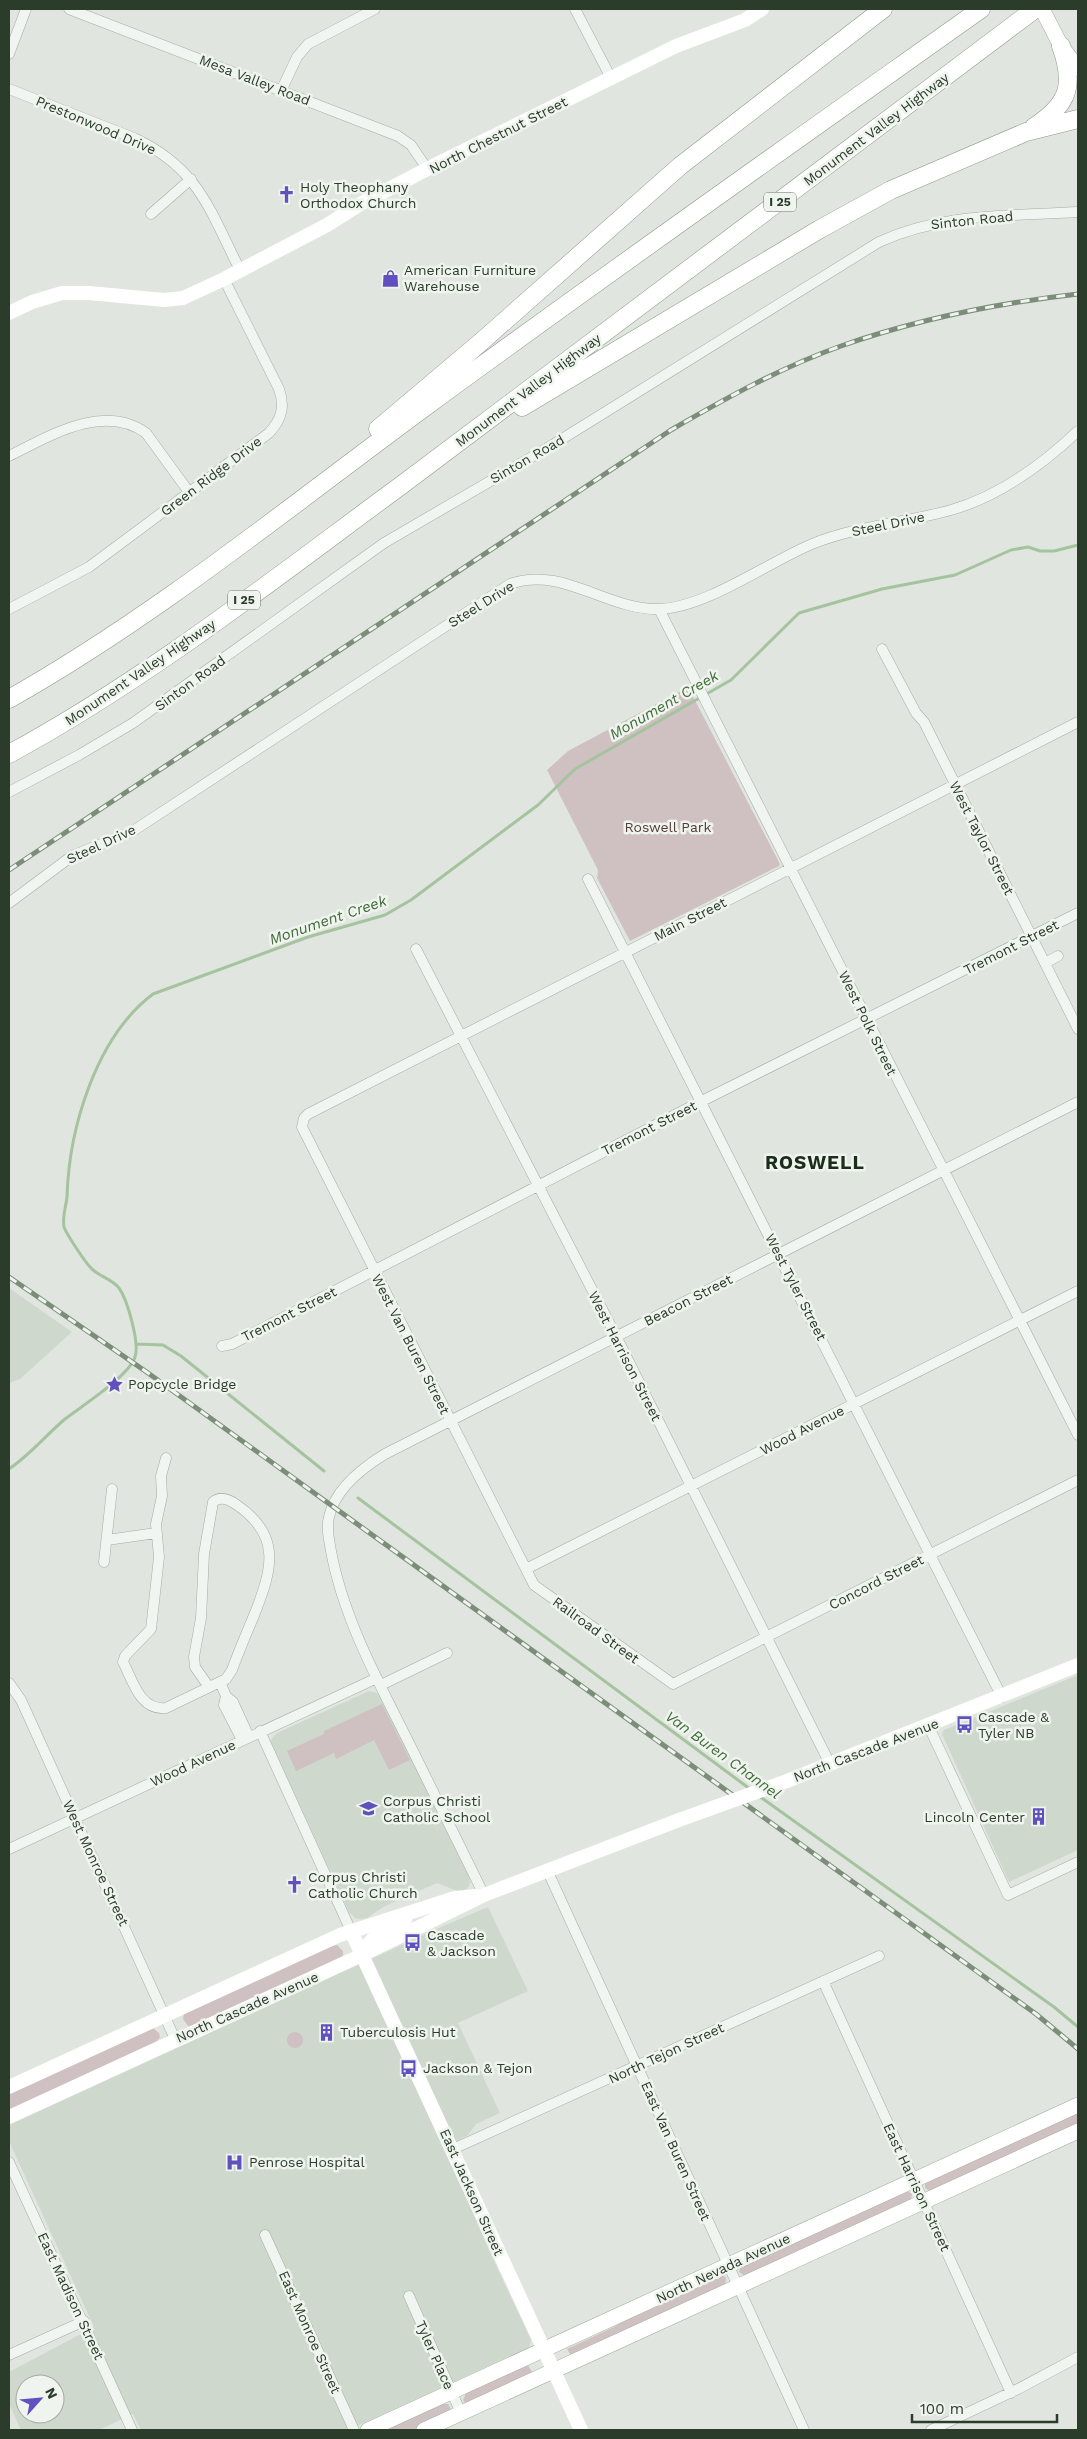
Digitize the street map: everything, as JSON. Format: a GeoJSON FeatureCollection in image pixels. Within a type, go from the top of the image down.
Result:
{"type":"FeatureCollection","features":[{"type":"Feature","properties":{"kind":"highway"},"geometry":{"type":"LineString","coordinates":[[309,492],[386,421],[481,342],[680,166],[883,9]]}},
{"type":"Feature","properties":{"kind":"highway"},"geometry":{"type":"LineString","coordinates":[[9,699],[67,665],[152,609],[494,356],[981,9]]}},
{"type":"Feature","properties":{"kind":"highway","name":"Monument Valley Highway"},"geometry":{"type":"LineString","coordinates":[[9,754],[67,721],[163,660],[450,449],[1036,9]]}},
{"type":"Feature","properties":{"kind":"highway"},"geometry":{"type":"LineString","coordinates":[[1026,132],[1052,114],[1066,93],[1069,76],[1059,41]]}},
{"type":"Feature","properties":{"kind":"highway"},"geometry":{"type":"LineString","coordinates":[[450,449],[845,214],[909,181],[1026,132],[1078,119]]}},
{"type":"Feature","properties":{"kind":"main road","name":"North Chestnut Street"},"geometry":{"type":"LineString","coordinates":[[9,313],[32,302],[62,293],[174,300],[224,279],[428,170],[611,78],[688,40],[745,20],[762,9]]}},
{"type":"Feature","properties":{"kind":"main road"},"geometry":{"type":"LineString","coordinates":[[1042,9],[1059,41],[1078,68]]}},
{"type":"Feature","properties":{"kind":"main road","name":"North Cascade Avenue"},"geometry":{"type":"LineString","coordinates":[[9,2116],[362,1955],[484,1895],[548,1872],[679,1820],[787,1781],[1002,1697],[1078,1665]]}},
{"type":"Feature","properties":{"kind":"main road","name":"North Cascade Avenue"},"geometry":{"type":"LineString","coordinates":[[9,2087],[351,1930],[455,1898],[484,1895]]}},
{"type":"Feature","properties":{"kind":"main road"},"geometry":{"type":"LineString","coordinates":[[362,1955],[366,1945],[376,1936],[432,1905]]}},
{"type":"Feature","properties":{"kind":"main road","name":"East Jackson Street"},"geometry":{"type":"LineString","coordinates":[[351,1930],[581,2430]]}},
{"type":"Feature","properties":{"kind":"main road","name":"North Nevada Avenue"},"geometry":{"type":"LineString","coordinates":[[368,2430],[1078,2105]]}},
{"type":"Feature","properties":{"kind":"main road","name":"North Nevada Avenue"},"geometry":{"type":"LineString","coordinates":[[424,2430],[923,2201],[1078,2133]]}},
{"type":"Feature","properties":{"kind":"street"},"geometry":{"type":"LineString","coordinates":[[9,54],[26,9]]}},
{"type":"Feature","properties":{"kind":"street","name":"Mesa Valley Road"},"geometry":{"type":"LineString","coordinates":[[69,9],[398,136],[411,145],[428,170]]}},
{"type":"Feature","properties":{"kind":"street"},"geometry":{"type":"LineString","coordinates":[[281,90],[297,57],[308,44],[375,9]]}},
{"type":"Feature","properties":{"kind":"street"},"geometry":{"type":"LineString","coordinates":[[575,9],[611,78]]}},
{"type":"Feature","properties":{"kind":"street","name":"Prestonwood Drive"},"geometry":{"type":"LineString","coordinates":[[9,89],[150,145],[176,163],[191,178],[204,197],[240,270]]}},
{"type":"Feature","properties":{"kind":"street"},"geometry":{"type":"LineString","coordinates":[[151,214],[191,178]]}},
{"type":"Feature","properties":{"kind":"street","name":"Sinton Road"},"geometry":{"type":"LineString","coordinates":[[9,792],[100,744],[141,718],[384,543],[554,444],[879,242],[912,228],[954,219],[1078,212]]}},
{"type":"Feature","properties":{"kind":"street","name":"Green Ridge Drive"},"geometry":{"type":"LineString","coordinates":[[9,609],[89,568],[269,433],[280,420],[282,412],[279,389],[224,279]]}},
{"type":"Feature","properties":{"kind":"street"},"geometry":{"type":"LineString","coordinates":[[9,456],[73,425],[94,422],[121,423],[138,428],[146,434],[189,492]]}},
{"type":"Feature","properties":{"kind":"street","name":"Steel Drive"},"geometry":{"type":"LineString","coordinates":[[9,903],[60,863],[84,850],[133,831],[510,584],[529,579],[549,580],[618,602],[659,609],[692,602],[816,543],[970,504],[1030,472],[1078,430]]}},
{"type":"Feature","properties":{"kind":"street","name":"West Polk Street"},"geometry":{"type":"LineString","coordinates":[[659,609],[942,1171],[1078,1435]]}},
{"type":"Feature","properties":{"kind":"street","name":"West Taylor Street"},"geometry":{"type":"LineString","coordinates":[[882,649],[916,714],[924,722],[1078,1029]]}},
{"type":"Feature","properties":{"kind":"street","name":"Main Street"},"geometry":{"type":"LineString","coordinates":[[304,1118],[461,1035],[1078,722]]}},
{"type":"Feature","properties":{"kind":"street","name":"West Tyler Street"},"geometry":{"type":"LineString","coordinates":[[588,879],[1002,1697]]}},
{"type":"Feature","properties":{"kind":"street","name":"Tremont Street"},"geometry":{"type":"LineString","coordinates":[[222,1346],[232,1344],[702,1101],[1078,913]]}},
{"type":"Feature","properties":{"kind":"street","name":"West Harrison Street"},"geometry":{"type":"LineString","coordinates":[[416,949],[616,1336],[830,1764]]}},
{"type":"Feature","properties":{"kind":"street"},"geometry":{"type":"LineString","coordinates":[[1045,963],[1058,956]]}},
{"type":"Feature","properties":{"kind":"street","name":"Beacon Street"},"geometry":{"type":"LineString","coordinates":[[379,1682],[343,1598],[327,1528],[329,1516],[337,1498],[362,1470],[385,1454],[1078,1102]]}},
{"type":"Feature","properties":{"kind":"street","name":"West Van Buren Street"},"geometry":{"type":"LineString","coordinates":[[304,1118],[302,1127],[526,1569]]}},
{"type":"Feature","properties":{"kind":"street","name":"Wood Avenue"},"geometry":{"type":"LineString","coordinates":[[526,1569],[1078,1291]]}},
{"type":"Feature","properties":{"kind":"street"},"geometry":{"type":"LineString","coordinates":[[166,1458],[161,1476],[162,1496],[156,1533],[159,1557],[151,1629],[125,1656],[123,1662],[143,1700],[152,1708],[166,1708],[226,1679],[232,1670],[268,1580],[270,1556],[265,1534],[255,1518],[232,1501],[217,1498],[211,1509],[204,1554],[201,1618],[194,1648],[195,1667],[209,1687]]}},
{"type":"Feature","properties":{"kind":"street","name":"Concord Street"},"geometry":{"type":"LineString","coordinates":[[672,1684],[767,1638],[1078,1480]]}},
{"type":"Feature","properties":{"kind":"street"},"geometry":{"type":"LineString","coordinates":[[104,1562],[112,1489]]}},
{"type":"Feature","properties":{"kind":"street"},"geometry":{"type":"LineString","coordinates":[[107,1540],[156,1533]]}},
{"type":"Feature","properties":{"kind":"street","name":"Railroad Street"},"geometry":{"type":"LineString","coordinates":[[526,1569],[534,1585],[672,1684]]}},
{"type":"Feature","properties":{"kind":"street","name":"Wood Avenue"},"geometry":{"type":"LineString","coordinates":[[9,1849],[245,1738],[447,1653]]}},
{"type":"Feature","properties":{"kind":"street"},"geometry":{"type":"LineString","coordinates":[[220,1682],[226,1696],[224,1704],[245,1738]]}},
{"type":"Feature","properties":{"kind":"street"},"geometry":{"type":"LineString","coordinates":[[379,1682],[484,1895]]}},
{"type":"Feature","properties":{"kind":"street","name":"West Monroe Street"},"geometry":{"type":"LineString","coordinates":[[11,1686],[75,1818],[175,2039]]}},
{"type":"Feature","properties":{"kind":"street"},"geometry":{"type":"LineString","coordinates":[[928,1725],[1008,1895],[1078,1862]]}},
{"type":"Feature","properties":{"kind":"street"},"geometry":{"type":"LineString","coordinates":[[260,1732],[351,1930]]}},
{"type":"Feature","properties":{"kind":"street","name":"East Van Buren Street"},"geometry":{"type":"LineString","coordinates":[[548,1872],[638,2066],[727,2266],[804,2430]]}},
{"type":"Feature","properties":{"kind":"street","name":"North Tejon Street"},"geometry":{"type":"LineString","coordinates":[[453,2149],[879,1956]]}},
{"type":"Feature","properties":{"kind":"street","name":"East Harrison Street"},"geometry":{"type":"LineString","coordinates":[[823,1981],[1011,2393]]}},
{"type":"Feature","properties":{"kind":"street","name":"East Madison Street"},"geometry":{"type":"LineString","coordinates":[[9,2162],[84,2321],[132,2430]]}},
{"type":"Feature","properties":{"kind":"street","name":"East Monroe Street"},"geometry":{"type":"LineString","coordinates":[[265,2235],[354,2430]]}},
{"type":"Feature","properties":{"kind":"street","name":"Tyler Place"},"geometry":{"type":"LineString","coordinates":[[409,2296],[461,2413]]}},
{"type":"Feature","properties":{"kind":"street"},"geometry":{"type":"LineString","coordinates":[[9,2355],[84,2321]]}},
{"type":"Feature","properties":{"kind":"street"},"geometry":{"type":"LineString","coordinates":[[931,2430],[1011,2393],[1078,2357]]}},
{"type":"Feature","properties":{"kind":"shaded area"},"geometry":{"type":"Polygon","coordinates":[[[9,1288],[72,1332],[20,1379],[9,1383],[9,1288]]]}},
{"type":"Feature","properties":{"kind":"shaded area","name":"Lincoln Center"},"geometry":{"type":"Polygon","coordinates":[[[1078,1675],[1078,1850],[1009,1882],[942,1734],[944,1730],[1078,1675]]]}},
{"type":"Feature","properties":{"kind":"shaded area","name":"Corpus Christi Catholic School"},"geometry":{"type":"Polygon","coordinates":[[[369,1691],[377,1693],[382,1699],[469,1877],[470,1883],[468,1888],[460,1892],[437,1883],[383,1907],[367,1918],[360,1919],[355,1918],[349,1912],[271,1742],[277,1733],[369,1691]]]}},
{"type":"Feature","properties":{"kind":"shaded area","name":"Penrose Hospital"},"geometry":{"type":"Polygon","coordinates":[[[488,1907],[528,1991],[458,2023],[500,2113],[476,2124],[468,2135],[445,2147],[488,2248],[531,2340],[528,2350],[519,2355],[514,2354],[348,2430],[141,2430],[133,2414],[99,2430],[21,2430],[18,2424],[65,2424],[65,2374],[15,2374],[15,2417],[9,2404],[9,2372],[94,2327],[9,2141],[9,2125],[488,1907]]]}},
{"type":"Feature","properties":{"kind":"green space","name":"Roswell Park"},"geometry":{"type":"Polygon","coordinates":[[[688,687],[780,864],[630,941],[597,878],[598,870],[547,770],[568,751],[688,687]]]}},
{"type":"Feature","properties":{"kind":"green space"},"geometry":{"type":"Polygon","coordinates":[[[382,1704],[410,1760],[389,1770],[374,1740],[336,1759],[334,1753],[296,1771],[287,1751],[324,1734],[324,1731],[382,1704]]]}},
{"type":"Feature","properties":{"kind":"green space"},"geometry":{"type":"Polygon","coordinates":[[[337,1945],[343,1951],[343,1955],[340,1958],[192,2026],[188,2026],[183,2019],[184,2012],[321,1949],[337,1945]]]}},
{"type":"Feature","properties":{"kind":"green space"},"geometry":{"type":"Polygon","coordinates":[[[153,2028],[159,2033],[160,2037],[157,2041],[9,2110],[9,2092],[153,2028]]]}},
{"type":"Feature","properties":{"kind":"green space"},"geometry":{"type":"Polygon","coordinates":[[[292,2032],[298,2032],[303,2037],[301,2046],[292,2048],[287,2043],[287,2037],[292,2032]]]}},
{"type":"Feature","properties":{"kind":"green space"},"geometry":{"type":"Polygon","coordinates":[[[1078,2110],[1078,2125],[931,2192],[925,2188],[925,2183],[1078,2110]]]}},
{"type":"Feature","properties":{"kind":"green space"},"geometry":{"type":"Polygon","coordinates":[[[905,2189],[912,2194],[910,2203],[746,2277],[739,2272],[741,2264],[905,2189]]]}},
{"type":"Feature","properties":{"kind":"green space"},"geometry":{"type":"Polygon","coordinates":[[[722,2275],[726,2278],[725,2288],[572,2357],[567,2349],[614,2327],[636,2313],[722,2275]]]}},
{"type":"Feature","properties":{"kind":"green space"},"geometry":{"type":"Polygon","coordinates":[[[528,2365],[532,2372],[465,2404],[463,2400],[466,2393],[528,2365]]]}},
{"type":"Feature","properties":{"kind":"green space"},"geometry":{"type":"Polygon","coordinates":[[[443,2404],[448,2404],[452,2411],[419,2430],[385,2430],[443,2404]]]}},
{"type":"Feature","properties":{"kind":"waterway","name":"Monument Creek"},"geometry":{"type":"LineString","coordinates":[[9,1469],[24,1458],[65,1419],[115,1382],[131,1365],[135,1357],[136,1342],[134,1332],[129,1311],[119,1288],[88,1265],[66,1231],[63,1220],[73,1142],[89,1086],[101,1059],[116,1034],[133,1012],[153,994],[308,937],[385,915],[411,900],[538,805],[575,769],[731,680],[799,613],[882,589],[955,575],[1011,550],[1028,547],[1040,551],[1054,551],[1078,545]]}},
{"type":"Feature","properties":{"kind":"waterway","name":"Van Buren Channel"},"geometry":{"type":"LineString","coordinates":[[136,1344],[163,1345],[181,1356],[324,1471]]}},
{"type":"Feature","properties":{"kind":"waterway","name":"Van Buren Channel"},"geometry":{"type":"LineString","coordinates":[[358,1498],[750,1789]]}},
{"type":"Feature","properties":{"kind":"waterway","name":"Van Buren Channel"},"geometry":{"type":"LineString","coordinates":[[759,1796],[1054,2007],[1078,2027]]}},
{"type":"Feature","properties":{"kind":"railway"},"geometry":{"type":"LineString","coordinates":[[9,870],[671,430],[733,395],[797,363],[870,336],[958,313],[1078,294]]}},
{"type":"Feature","properties":{"kind":"railway"},"geometry":{"type":"LineString","coordinates":[[9,1277],[148,1373],[1036,2014],[1078,2049]]}},
{"type":"Feature","properties":{"kind":"place","name":"Holy Theophany Orthodox Church"},"geometry":{"type":"Point","coordinates":[286,195]}},
{"type":"Feature","properties":{"kind":"place","name":"American Furniture Warehouse"},"geometry":{"type":"Point","coordinates":[390,278]}},
{"type":"Feature","properties":{"kind":"place","name":"Popcycle Bridge"},"geometry":{"type":"Point","coordinates":[114,1384]}},
{"type":"Feature","properties":{"kind":"place","name":"Cascade & Tyler NB"},"geometry":{"type":"Point","coordinates":[964,1725]}},
{"type":"Feature","properties":{"kind":"place","name":"Corpus Christi Catholic School"},"geometry":{"type":"Point","coordinates":[369,1809]}},
{"type":"Feature","properties":{"kind":"place","name":"Lincoln Center"},"geometry":{"type":"Point","coordinates":[1039,1817]}},
{"type":"Feature","properties":{"kind":"place","name":"Corpus Christi Catholic Church"},"geometry":{"type":"Point","coordinates":[294,1885]}},
{"type":"Feature","properties":{"kind":"place","name":"Cascade & Jackson"},"geometry":{"type":"Point","coordinates":[413,1943]}},
{"type":"Feature","properties":{"kind":"place","name":"Tuberculosis Hut"},"geometry":{"type":"Point","coordinates":[326,2032]}},
{"type":"Feature","properties":{"kind":"place","name":"Jackson & Tejon"},"geometry":{"type":"Point","coordinates":[409,2068]}},
{"type":"Feature","properties":{"kind":"place","name":"Penrose Hospital"},"geometry":{"type":"Point","coordinates":[235,2162]}},
{"type":"Feature","properties":{"kind":"district","name":"ROSWELL"},"geometry":{"type":"Point","coordinates":[815,1162]}}]}
